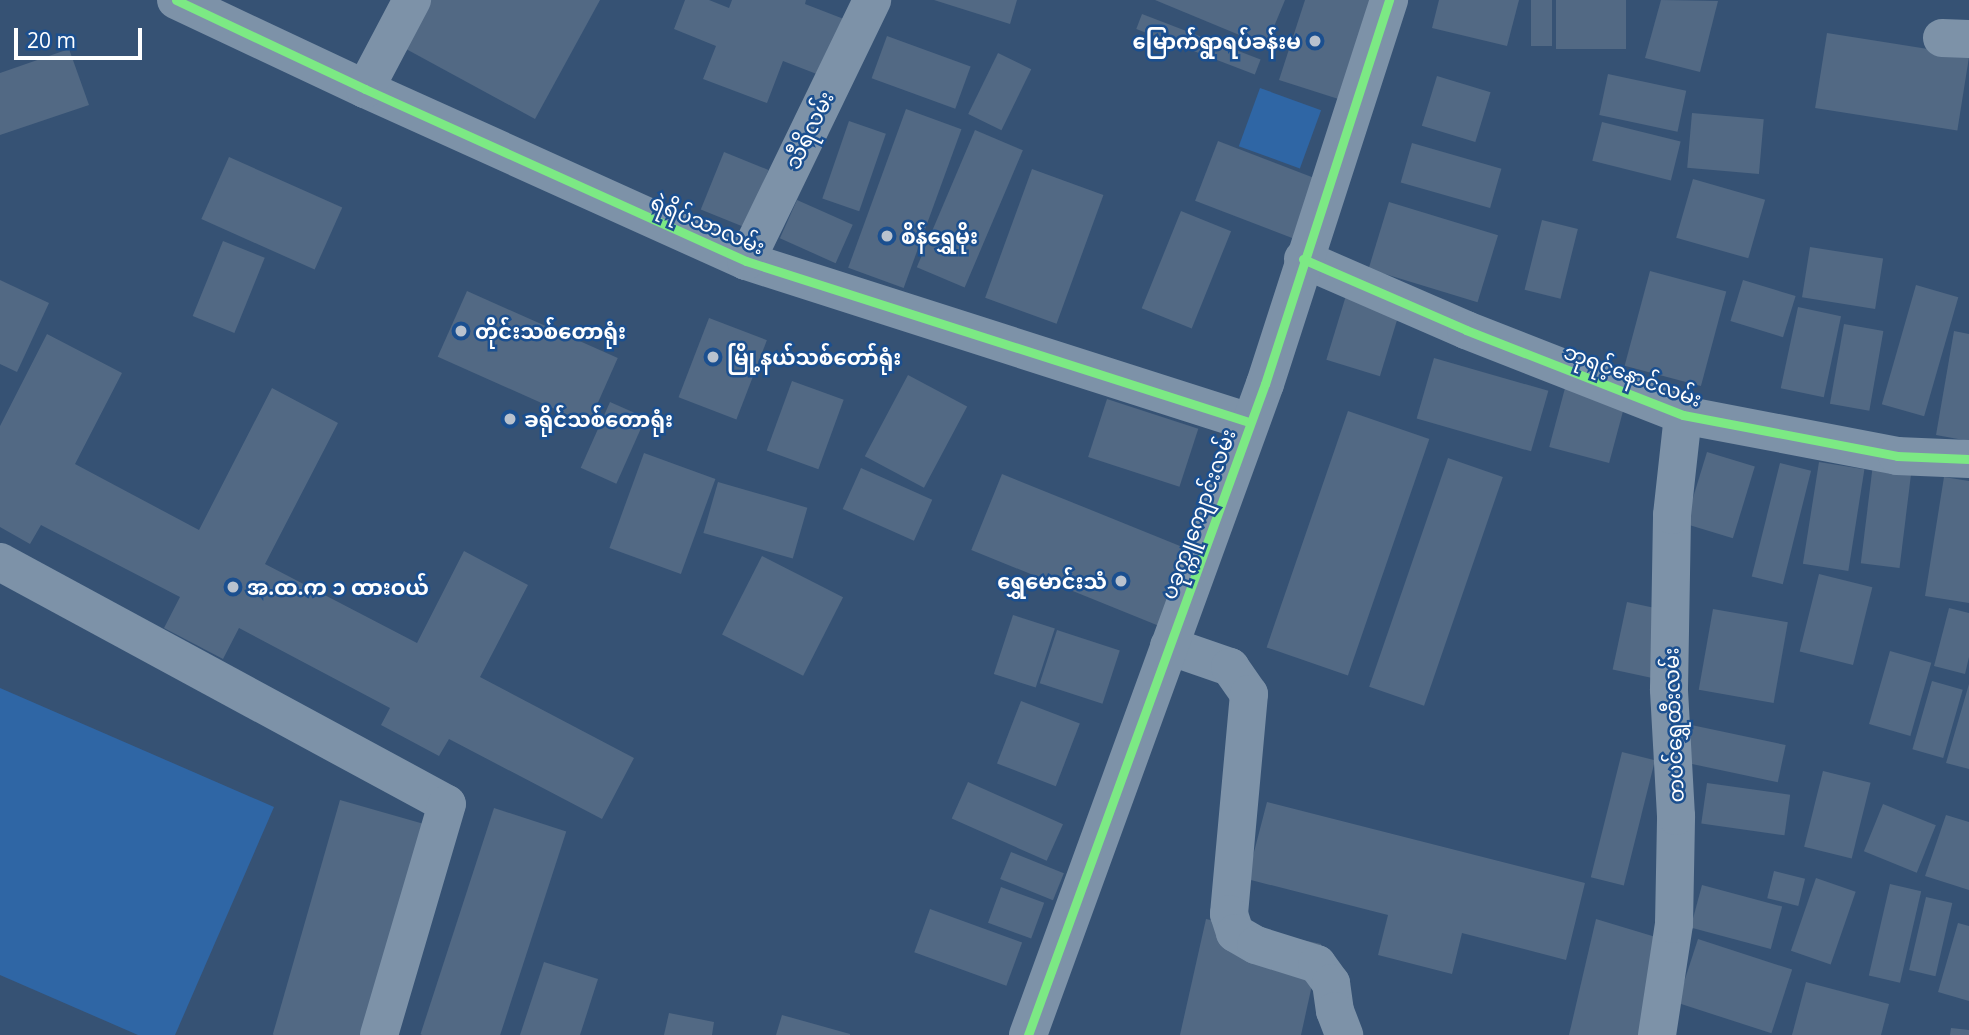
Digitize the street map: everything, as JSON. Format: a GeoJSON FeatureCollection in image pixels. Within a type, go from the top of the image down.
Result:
{"type":"FeatureCollection","features":[{"type":"Feature","properties":{"kind":"street","name":"ရဲရိပ်သာလမ်း"},"geometry":{"type":"LineString","coordinates":[[176,0],[365,89],[746,261],[1249,422]]}},
{"type":"Feature","properties":{"kind":"street"},"geometry":{"type":"LineString","coordinates":[[365,89],[412,0]]}},
{"type":"Feature","properties":{"kind":"street","name":"သီရိလမ်း"},"geometry":{"type":"LineString","coordinates":[[746,261],[872,0]]}},
{"type":"Feature","properties":{"kind":"street","name":"ပခုက္ကူကျောင်းလမ်း"},"geometry":{"type":"LineString","coordinates":[[1028,1035],[1265,384],[1303,259],[1389,0]]}},
{"type":"Feature","properties":{"kind":"street","name":"ဘုရင့်နောင်လမ်း"},"geometry":{"type":"LineString","coordinates":[[1303,259],[1466,330],[1683,415],[1896,457],[1969,459]]}},
{"type":"Feature","properties":{"kind":"street","name":"တပင်ရွှေထီးလမ်း"},"geometry":{"type":"LineString","coordinates":[[1657,1035],[1674,924],[1676,816],[1669,689],[1672,515],[1683,415]]}},
{"type":"Feature","properties":{"kind":"street"},"geometry":{"type":"LineString","coordinates":[[0,562],[447,804],[379,1035]]}},
{"type":"Feature","properties":{"kind":"street"},"geometry":{"type":"LineString","coordinates":[[1169,646],[1230,667],[1249,694],[1229,914],[1235,933],[1256,945],[1318,964],[1331,983],[1335,1011],[1344,1035]]}},
{"type":"Feature","properties":{"kind":"shaded area"},"geometry":{"type":"Polygon","coordinates":[[[1260,88],[1321,110],[1300,168],[1239,146],[1260,88]]]}},
{"type":"Feature","properties":{"kind":"shaded area"},"geometry":{"type":"Polygon","coordinates":[[[0,688],[274,807],[175,1035],[138,1035],[0,975],[0,688]]]}},
{"type":"Feature","properties":{"kind":"building"},"geometry":{"type":"Polygon","coordinates":[[[404,0],[600,0],[535,119],[384,37],[404,0]]]}},
{"type":"Feature","properties":{"kind":"building"},"geometry":{"type":"Polygon","coordinates":[[[685,0],[709,0],[729,8],[732,0],[806,0],[805,4],[862,26],[840,83],[783,61],[767,103],[703,79],[716,46],[674,29],[685,0]]]}},
{"type":"Feature","properties":{"kind":"building"},"geometry":{"type":"Polygon","coordinates":[[[934,0],[1017,0],[1010,24],[934,0]]]}},
{"type":"Feature","properties":{"kind":"building"},"geometry":{"type":"Polygon","coordinates":[[[1155,0],[1285,0],[1266,46],[1155,0]]]}},
{"type":"Feature","properties":{"kind":"building"},"geometry":{"type":"Polygon","coordinates":[[[1305,0],[1382,0],[1351,103],[1279,80],[1305,0]]]}},
{"type":"Feature","properties":{"kind":"building"},"geometry":{"type":"Polygon","coordinates":[[[1439,0],[1519,0],[1507,46],[1432,28],[1439,0]]]}},
{"type":"Feature","properties":{"kind":"building"},"geometry":{"type":"Polygon","coordinates":[[[1531,0],[1552,0],[1552,46],[1531,46],[1531,0]]]}},
{"type":"Feature","properties":{"kind":"building"},"geometry":{"type":"Polygon","coordinates":[[[1556,0],[1626,0],[1626,49],[1556,49],[1556,0]]]}},
{"type":"Feature","properties":{"kind":"building"},"geometry":{"type":"Polygon","coordinates":[[[1661,0],[1718,1],[1700,72],[1645,58],[1661,0]]]}},
{"type":"Feature","properties":{"kind":"building"},"geometry":{"type":"Polygon","coordinates":[[[1142,14],[1261,60],[1255,74],[1136,29],[1142,14]]]}},
{"type":"Feature","properties":{"kind":"building"},"geometry":{"type":"Polygon","coordinates":[[[1827,33],[1969,55],[1957,131],[1815,108],[1827,33]]]}},
{"type":"Feature","properties":{"kind":"building"},"geometry":{"type":"Polygon","coordinates":[[[887,36],[971,66],[955,109],[872,78],[887,36]]]}},
{"type":"Feature","properties":{"kind":"building"},"geometry":{"type":"Polygon","coordinates":[[[69,49],[89,105],[0,135],[0,73],[69,49]]]}},
{"type":"Feature","properties":{"kind":"building"},"geometry":{"type":"Polygon","coordinates":[[[998,53],[1031,69],[1001,130],[968,114],[998,53]]]}},
{"type":"Feature","properties":{"kind":"building"},"geometry":{"type":"Polygon","coordinates":[[[1608,74],[1686,91],[1678,132],[1599,115],[1608,74]]]}},
{"type":"Feature","properties":{"kind":"building"},"geometry":{"type":"Polygon","coordinates":[[[1437,76],[1491,92],[1475,142],[1422,126],[1437,76]]]}},
{"type":"Feature","properties":{"kind":"building"},"geometry":{"type":"Polygon","coordinates":[[[906,109],[961,129],[904,288],[848,268],[906,109]]]}},
{"type":"Feature","properties":{"kind":"building"},"geometry":{"type":"Polygon","coordinates":[[[1692,113],[1764,119],[1759,174],[1687,168],[1692,113]]]}},
{"type":"Feature","properties":{"kind":"building"},"geometry":{"type":"Polygon","coordinates":[[[849,121],[886,134],[859,211],[822,199],[849,121]]]}},
{"type":"Feature","properties":{"kind":"building"},"geometry":{"type":"Polygon","coordinates":[[[1602,122],[1681,142],[1671,180],[1592,161],[1602,122]]]}},
{"type":"Feature","properties":{"kind":"building"},"geometry":{"type":"Polygon","coordinates":[[[975,130],[1023,150],[965,287],[917,267],[975,130]]]}},
{"type":"Feature","properties":{"kind":"building"},"geometry":{"type":"Polygon","coordinates":[[[1218,141],[1332,185],[1309,244],[1195,201],[1218,141]]]}},
{"type":"Feature","properties":{"kind":"building"},"geometry":{"type":"Polygon","coordinates":[[[1412,143],[1501,169],[1490,208],[1401,182],[1412,143]]]}},
{"type":"Feature","properties":{"kind":"building"},"geometry":{"type":"Polygon","coordinates":[[[724,152],[769,170],[745,227],[701,209],[724,152]]]}},
{"type":"Feature","properties":{"kind":"building"},"geometry":{"type":"Polygon","coordinates":[[[229,157],[342,207],[315,270],[201,219],[229,157]]]}},
{"type":"Feature","properties":{"kind":"building"},"geometry":{"type":"Polygon","coordinates":[[[1032,169],[1103,195],[1057,324],[985,298],[1032,169]]]}},
{"type":"Feature","properties":{"kind":"building"},"geometry":{"type":"Polygon","coordinates":[[[1693,179],[1765,200],[1748,258],[1676,238],[1693,179]]]}},
{"type":"Feature","properties":{"kind":"building"},"geometry":{"type":"Polygon","coordinates":[[[797,200],[853,225],[836,263],[780,238],[797,200]]]}},
{"type":"Feature","properties":{"kind":"building"},"geometry":{"type":"Polygon","coordinates":[[[1389,202],[1498,235],[1478,302],[1369,269],[1389,202]]]}},
{"type":"Feature","properties":{"kind":"building"},"geometry":{"type":"Polygon","coordinates":[[[1181,211],[1231,231],[1192,329],[1142,308],[1181,211]]]}},
{"type":"Feature","properties":{"kind":"building"},"geometry":{"type":"Polygon","coordinates":[[[1542,220],[1578,229],[1560,299],[1525,290],[1542,220]]]}},
{"type":"Feature","properties":{"kind":"building"},"geometry":{"type":"Polygon","coordinates":[[[223,241],[265,258],[234,333],[193,316],[223,241]]]}},
{"type":"Feature","properties":{"kind":"building"},"geometry":{"type":"Polygon","coordinates":[[[1810,247],[1883,259],[1875,309],[1802,297],[1810,247]]]}},
{"type":"Feature","properties":{"kind":"building"},"geometry":{"type":"Polygon","coordinates":[[[1650,271],[1726,291],[1701,386],[1625,366],[1650,271]]]}},
{"type":"Feature","properties":{"kind":"building"},"geometry":{"type":"Polygon","coordinates":[[[0,280],[49,303],[17,372],[0,364],[0,280]]]}},
{"type":"Feature","properties":{"kind":"building"},"geometry":{"type":"Polygon","coordinates":[[[1743,280],[1796,296],[1783,337],[1730,321],[1743,280]]]}},
{"type":"Feature","properties":{"kind":"building"},"geometry":{"type":"Polygon","coordinates":[[[1916,285],[1958,297],[1924,416],[1882,404],[1916,285]]]}},
{"type":"Feature","properties":{"kind":"building"},"geometry":{"type":"Polygon","coordinates":[[[1348,289],[1402,305],[1380,376],[1326,360],[1348,289]]]}},
{"type":"Feature","properties":{"kind":"building"},"geometry":{"type":"Polygon","coordinates":[[[467,291],[618,358],[588,424],[438,357],[467,291]]]}},
{"type":"Feature","properties":{"kind":"building"},"geometry":{"type":"Polygon","coordinates":[[[1798,307],[1841,316],[1824,397],[1781,388],[1798,307]]]}},
{"type":"Feature","properties":{"kind":"building"},"geometry":{"type":"Polygon","coordinates":[[[709,318],[767,340],[736,420],[679,397],[709,318]]]}},
{"type":"Feature","properties":{"kind":"building"},"geometry":{"type":"Polygon","coordinates":[[[1844,324],[1883,331],[1869,411],[1830,404],[1844,324]]]}},
{"type":"Feature","properties":{"kind":"building"},"geometry":{"type":"Polygon","coordinates":[[[1954,331],[1969,334],[1969,441],[1936,435],[1954,331]]]}},
{"type":"Feature","properties":{"kind":"building"},"geometry":{"type":"Polygon","coordinates":[[[47,334],[122,373],[75,464],[199,530],[272,388],[338,423],[265,564],[417,643],[464,551],[528,585],[480,677],[634,758],[602,819],[449,739],[439,756],[381,725],[390,708],[239,628],[223,659],[164,628],[180,597],[41,525],[30,544],[0,527],[0,426],[47,334]]]}},
{"type":"Feature","properties":{"kind":"building"},"geometry":{"type":"Polygon","coordinates":[[[1434,358],[1548,391],[1531,451],[1417,419],[1434,358]]]}},
{"type":"Feature","properties":{"kind":"building"},"geometry":{"type":"Polygon","coordinates":[[[1572,362],[1632,378],[1609,463],[1549,447],[1572,362]]]}},
{"type":"Feature","properties":{"kind":"building"},"geometry":{"type":"Polygon","coordinates":[[[908,375],[967,406],[924,488],[865,456],[908,375]]]}},
{"type":"Feature","properties":{"kind":"building"},"geometry":{"type":"Polygon","coordinates":[[[792,381],[844,400],[818,469],[767,451],[792,381]]]}},
{"type":"Feature","properties":{"kind":"building"},"geometry":{"type":"Polygon","coordinates":[[[1107,399],[1198,429],[1179,487],[1088,457],[1107,399]]]}},
{"type":"Feature","properties":{"kind":"building"},"geometry":{"type":"Polygon","coordinates":[[[610,402],[646,418],[616,484],[581,468],[610,402]]]}},
{"type":"Feature","properties":{"kind":"building"},"geometry":{"type":"Polygon","coordinates":[[[1348,411],[1429,439],[1348,675],[1267,647],[1348,411]]]}},
{"type":"Feature","properties":{"kind":"building"},"geometry":{"type":"Polygon","coordinates":[[[1707,452],[1755,467],[1733,538],[1685,524],[1707,452]]]}},
{"type":"Feature","properties":{"kind":"building"},"geometry":{"type":"Polygon","coordinates":[[[644,453],[715,479],[681,574],[609,548],[644,453]]]}},
{"type":"Feature","properties":{"kind":"building"},"geometry":{"type":"Polygon","coordinates":[[[1448,458],[1503,477],[1424,706],[1369,687],[1448,458]]]}},
{"type":"Feature","properties":{"kind":"building"},"geometry":{"type":"Polygon","coordinates":[[[1819,462],[1864,469],[1848,571],[1803,564],[1819,462]]]}},
{"type":"Feature","properties":{"kind":"building"},"geometry":{"type":"Polygon","coordinates":[[[1780,463],[1811,471],[1783,584],[1752,577],[1780,463]]]}},
{"type":"Feature","properties":{"kind":"building"},"geometry":{"type":"Polygon","coordinates":[[[1873,464],[1912,469],[1900,568],[1861,563],[1873,464]]]}},
{"type":"Feature","properties":{"kind":"building"},"geometry":{"type":"Polygon","coordinates":[[[861,468],[932,500],[914,541],[843,509],[861,468]]]}},
{"type":"Feature","properties":{"kind":"building"},"geometry":{"type":"Polygon","coordinates":[[[1002,474],[1193,551],[1162,627],[971,550],[1002,474]]]}},
{"type":"Feature","properties":{"kind":"building"},"geometry":{"type":"Polygon","coordinates":[[[1944,477],[1969,481],[1969,603],[1925,596],[1944,477]]]}},
{"type":"Feature","properties":{"kind":"building"},"geometry":{"type":"Polygon","coordinates":[[[718,482],[807,508],[793,559],[703,533],[718,482]]]}},
{"type":"Feature","properties":{"kind":"building"},"geometry":{"type":"Polygon","coordinates":[[[762,556],[843,597],[803,676],[722,634],[762,556]]]}},
{"type":"Feature","properties":{"kind":"building"},"geometry":{"type":"Polygon","coordinates":[[[1819,574],[1872,587],[1853,665],[1800,652],[1819,574]]]}},
{"type":"Feature","properties":{"kind":"building"},"geometry":{"type":"Polygon","coordinates":[[[1627,602],[1676,612],[1662,680],[1613,669],[1627,602]]]}},
{"type":"Feature","properties":{"kind":"building"},"geometry":{"type":"Polygon","coordinates":[[[1949,608],[1969,613],[1969,657],[1965,674],[1934,666],[1949,608]]]}},
{"type":"Feature","properties":{"kind":"building"},"geometry":{"type":"Polygon","coordinates":[[[1713,609],[1788,622],[1774,703],[1699,690],[1713,609]]]}},
{"type":"Feature","properties":{"kind":"building"},"geometry":{"type":"Polygon","coordinates":[[[1013,615],[1055,629],[1036,688],[994,674],[1013,615]]]}},
{"type":"Feature","properties":{"kind":"building"},"geometry":{"type":"Polygon","coordinates":[[[1057,630],[1120,650],[1102,704],[1040,683],[1057,630]]]}},
{"type":"Feature","properties":{"kind":"building"},"geometry":{"type":"Polygon","coordinates":[[[1890,651],[1931,663],[1910,736],[1869,724],[1890,651]]]}},
{"type":"Feature","properties":{"kind":"building"},"geometry":{"type":"Polygon","coordinates":[[[1932,681],[1963,690],[1943,758],[1912,749],[1932,681]]]}},
{"type":"Feature","properties":{"kind":"building"},"geometry":{"type":"Polygon","coordinates":[[[1969,684],[1969,769],[1946,763],[1969,684]]]}},
{"type":"Feature","properties":{"kind":"building"},"geometry":{"type":"Polygon","coordinates":[[[1021,701],[1080,724],[1056,786],[997,764],[1021,701]]]}},
{"type":"Feature","properties":{"kind":"building"},"geometry":{"type":"Polygon","coordinates":[[[1682,723],[1786,745],[1778,782],[1674,760],[1682,723]]]}},
{"type":"Feature","properties":{"kind":"building"},"geometry":{"type":"Polygon","coordinates":[[[1622,752],[1655,760],[1624,885],[1591,877],[1622,752]]]}},
{"type":"Feature","properties":{"kind":"building"},"geometry":{"type":"Polygon","coordinates":[[[1823,771],[1871,783],[1852,859],[1804,847],[1823,771]]]}},
{"type":"Feature","properties":{"kind":"building"},"geometry":{"type":"Polygon","coordinates":[[[968,782],[1063,824],[1047,861],[952,819],[968,782]]]}},
{"type":"Feature","properties":{"kind":"building"},"geometry":{"type":"Polygon","coordinates":[[[1707,783],[1790,795],[1784,835],[1701,824],[1707,783]]]}},
{"type":"Feature","properties":{"kind":"building"},"geometry":{"type":"Polygon","coordinates":[[[340,800],[427,825],[367,1035],[273,1035],[340,800]]]}},
{"type":"Feature","properties":{"kind":"building"},"geometry":{"type":"Polygon","coordinates":[[[1267,802],[1585,883],[1566,960],[1462,933],[1452,974],[1378,955],[1388,915],[1247,879],[1267,802]]]}},
{"type":"Feature","properties":{"kind":"building"},"geometry":{"type":"Polygon","coordinates":[[[1883,804],[1936,825],[1917,873],[1864,851],[1883,804]]]}},
{"type":"Feature","properties":{"kind":"building"},"geometry":{"type":"Polygon","coordinates":[[[494,808],[566,831],[500,1035],[420,1034],[494,808]]]}},
{"type":"Feature","properties":{"kind":"building"},"geometry":{"type":"Polygon","coordinates":[[[1946,815],[1969,822],[1969,890],[1925,876],[1946,815]]]}},
{"type":"Feature","properties":{"kind":"building"},"geometry":{"type":"Polygon","coordinates":[[[1011,852],[1064,873],[1053,900],[1000,879],[1011,852]]]}},
{"type":"Feature","properties":{"kind":"building"},"geometry":{"type":"Polygon","coordinates":[[[1774,871],[1805,879],[1798,906],[1767,898],[1774,871]]]}},
{"type":"Feature","properties":{"kind":"building"},"geometry":{"type":"Polygon","coordinates":[[[1816,878],[1856,892],[1831,964],[1791,951],[1816,878]]]}},
{"type":"Feature","properties":{"kind":"building"},"geometry":{"type":"Polygon","coordinates":[[[1890,884],[1921,891],[1900,983],[1869,976],[1890,884]]]}},
{"type":"Feature","properties":{"kind":"building"},"geometry":{"type":"Polygon","coordinates":[[[1702,885],[1782,906],[1771,949],[1691,928],[1702,885]]]}},
{"type":"Feature","properties":{"kind":"building"},"geometry":{"type":"Polygon","coordinates":[[[1001,887],[1044,903],[1031,938],[988,923],[1001,887]]]}},
{"type":"Feature","properties":{"kind":"building"},"geometry":{"type":"Polygon","coordinates":[[[1926,897],[1952,903],[1935,976],[1909,970],[1926,897]]]}},
{"type":"Feature","properties":{"kind":"building"},"geometry":{"type":"Polygon","coordinates":[[[930,909],[1022,943],[1006,986],[914,952],[930,909]]]}},
{"type":"Feature","properties":{"kind":"building"},"geometry":{"type":"Polygon","coordinates":[[[1206,919],[1321,944],[1301,1035],[1180,1035],[1206,919]]]}},
{"type":"Feature","properties":{"kind":"building"},"geometry":{"type":"Polygon","coordinates":[[[1596,919],[1659,938],[1639,1035],[1569,1035],[1596,919]]]}},
{"type":"Feature","properties":{"kind":"building"},"geometry":{"type":"Polygon","coordinates":[[[1958,923],[1969,926],[1969,1001],[1938,992],[1958,923]]]}},
{"type":"Feature","properties":{"kind":"building"},"geometry":{"type":"Polygon","coordinates":[[[1698,939],[1792,970],[1771,1033],[1677,1003],[1698,939]]]}},
{"type":"Feature","properties":{"kind":"building"},"geometry":{"type":"Polygon","coordinates":[[[544,962],[598,979],[580,1035],[520,1035],[544,962]]]}},
{"type":"Feature","properties":{"kind":"building"},"geometry":{"type":"Polygon","coordinates":[[[1806,982],[1889,1004],[1881,1035],[1792,1035],[1806,982]]]}},
{"type":"Feature","properties":{"kind":"building"},"geometry":{"type":"Polygon","coordinates":[[[669,1013],[714,1022],[712,1035],[664,1035],[669,1013]]]}},
{"type":"Feature","properties":{"kind":"building"},"geometry":{"type":"Polygon","coordinates":[[[782,1015],[850,1034],[850,1035],[776,1035],[782,1015]]]}},
{"type":"Feature","properties":{"kind":"building"},"geometry":{"type":"Polygon","coordinates":[[[1951,1028],[1969,1030],[1969,1035],[1950,1035],[1951,1028]]]}},
{"type":"Feature","properties":{"kind":"cycle path"},"geometry":{"type":"LineString","coordinates":[[176,0],[365,89],[746,261],[1249,422]]}},
{"type":"Feature","properties":{"kind":"cycle path"},"geometry":{"type":"LineString","coordinates":[[1028,1035],[1265,384],[1389,0]]}},
{"type":"Feature","properties":{"kind":"cycle path"},"geometry":{"type":"LineString","coordinates":[[1303,259],[1466,330],[1683,415],[1897,456],[1969,459]]}},
{"type":"Feature","properties":{"kind":"place","name":"မြောက်ရွာရပ်ခန်းမ"},"geometry":{"type":"Point","coordinates":[1315,41]}},
{"type":"Feature","properties":{"kind":"place","name":"စိန်ရွှေမိုး"},"geometry":{"type":"Point","coordinates":[887,236]}},
{"type":"Feature","properties":{"kind":"place","name":"တိုင်းသစ်တောရုံး"},"geometry":{"type":"Point","coordinates":[461,331]}},
{"type":"Feature","properties":{"kind":"place","name":"မြို့နယ်သစ်တော်ရုံး"},"geometry":{"type":"Point","coordinates":[713,357]}},
{"type":"Feature","properties":{"kind":"place","name":"ခရိုင်သစ်တောရုံး"},"geometry":{"type":"Point","coordinates":[510,419]}},
{"type":"Feature","properties":{"kind":"place","name":"ရွှေမောင်းသံ"},"geometry":{"type":"Point","coordinates":[1121,581]}},
{"type":"Feature","properties":{"kind":"place","name":"အ.ထ.က ၁ ထားဝယ်"},"geometry":{"type":"Point","coordinates":[233,587]}}]}
